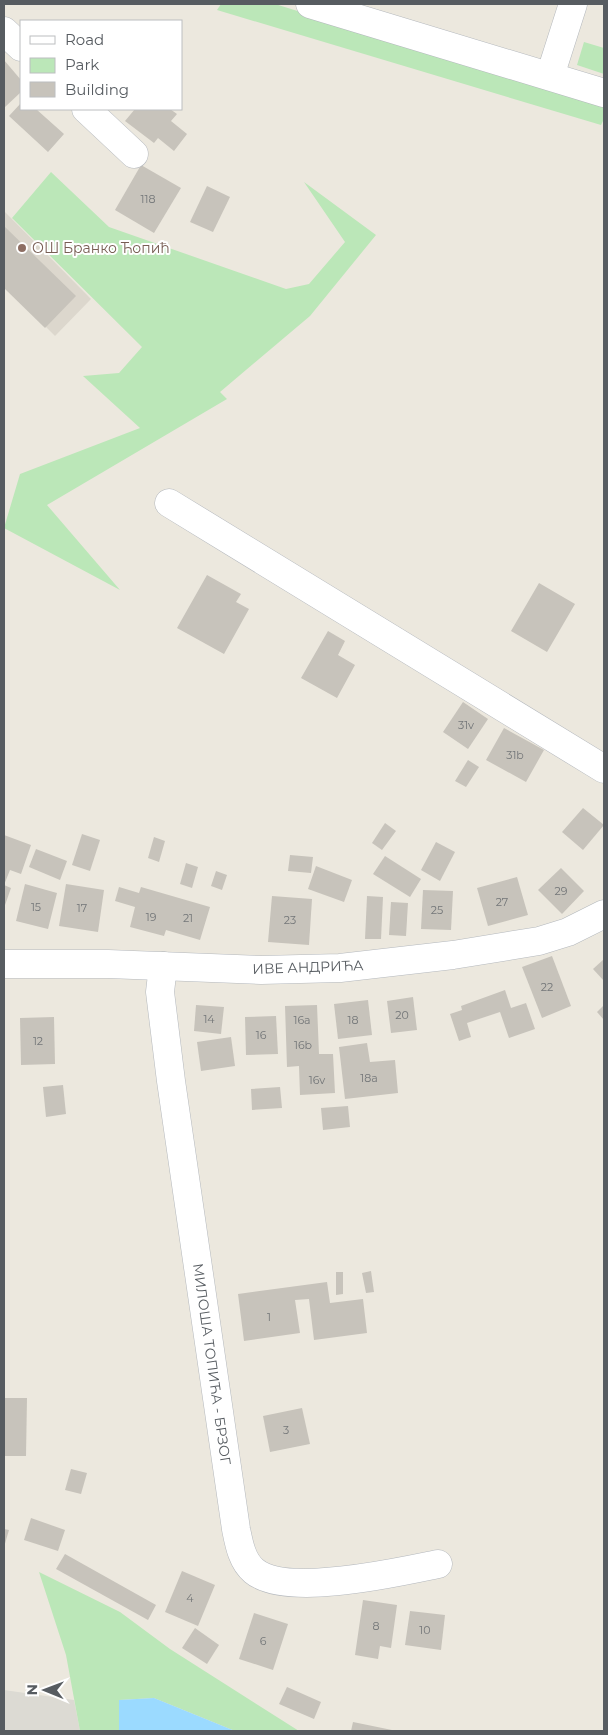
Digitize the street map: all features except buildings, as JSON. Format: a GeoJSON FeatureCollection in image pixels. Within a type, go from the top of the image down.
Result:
{"type":"FeatureCollection","features":[{"type":"Feature","properties":{"kind":"street"},"geometry":{"type":"LineString","coordinates":[[310,4],[604,93]]}},
{"type":"Feature","properties":{"kind":"street"},"geometry":{"type":"LineString","coordinates":[[550,76],[572,4]]}},
{"type":"Feature","properties":{"kind":"street"},"geometry":{"type":"LineString","coordinates":[[4,31],[20,46]]}},
{"type":"Feature","properties":{"kind":"street"},"geometry":{"type":"LineString","coordinates":[[87,110],[134,154]]}},
{"type":"Feature","properties":{"kind":"street"},"geometry":{"type":"LineString","coordinates":[[169,502],[604,769]]}},
{"type":"Feature","properties":{"kind":"street","name":"ИВЕ АНДРИЋА"},"geometry":{"type":"LineString","coordinates":[[4,964],[163,966],[261,970],[340,968],[434,957],[538,941],[568,932],[604,914]]}},
{"type":"Feature","properties":{"kind":"street","name":"МИЛОША ТОПИЋА - БРЗОГ"},"geometry":{"type":"LineString","coordinates":[[163,966],[160,992],[172,1090],[236,1529],[245,1560],[252,1570],[261,1576],[280,1580],[307,1582],[370,1577],[438,1564]]}},
{"type":"Feature","properties":{"kind":"shaded area","name":"ОШ Бранко Ћопић"},"geometry":{"type":"Polygon","coordinates":[[[4,211],[91,299],[55,336],[4,285],[4,211]]]}},
{"type":"Feature","properties":{"kind":"shaded area"},"geometry":{"type":"Polygon","coordinates":[[[4,1690],[74,1700],[80,1731],[4,1731],[4,1690]]]}},
{"type":"Feature","properties":{"kind":"green space"},"geometry":{"type":"Polygon","coordinates":[[[221,4],[275,4],[604,106],[604,119],[601,125],[217,10],[221,4]]]}},
{"type":"Feature","properties":{"kind":"green space"},"geometry":{"type":"Polygon","coordinates":[[[584,42],[604,48],[604,74],[577,65],[584,42]]]}},
{"type":"Feature","properties":{"kind":"green space"},"geometry":{"type":"Polygon","coordinates":[[[51,172],[109,227],[286,289],[309,284],[345,242],[304,182],[376,235],[310,316],[220,392],[227,399],[47,505],[120,590],[4,528],[20,474],[140,428],[83,376],[119,373],[142,347],[12,218],[51,172]]]}},
{"type":"Feature","properties":{"kind":"green space"},"geometry":{"type":"Polygon","coordinates":[[[39,1572],[120,1612],[170,1649],[299,1731],[235,1731],[154,1698],[119,1700],[119,1731],[80,1731],[66,1655],[39,1572]]]}},
{"type":"Feature","properties":{"kind":"water"},"geometry":{"type":"Polygon","coordinates":[[[154,1698],[235,1731],[119,1731],[119,1700],[154,1698]]]}},
{"type":"Feature","properties":{"kind":"place","name":"ОШ Бранко Ћопић"},"geometry":{"type":"Point","coordinates":[22,248]}}]}
